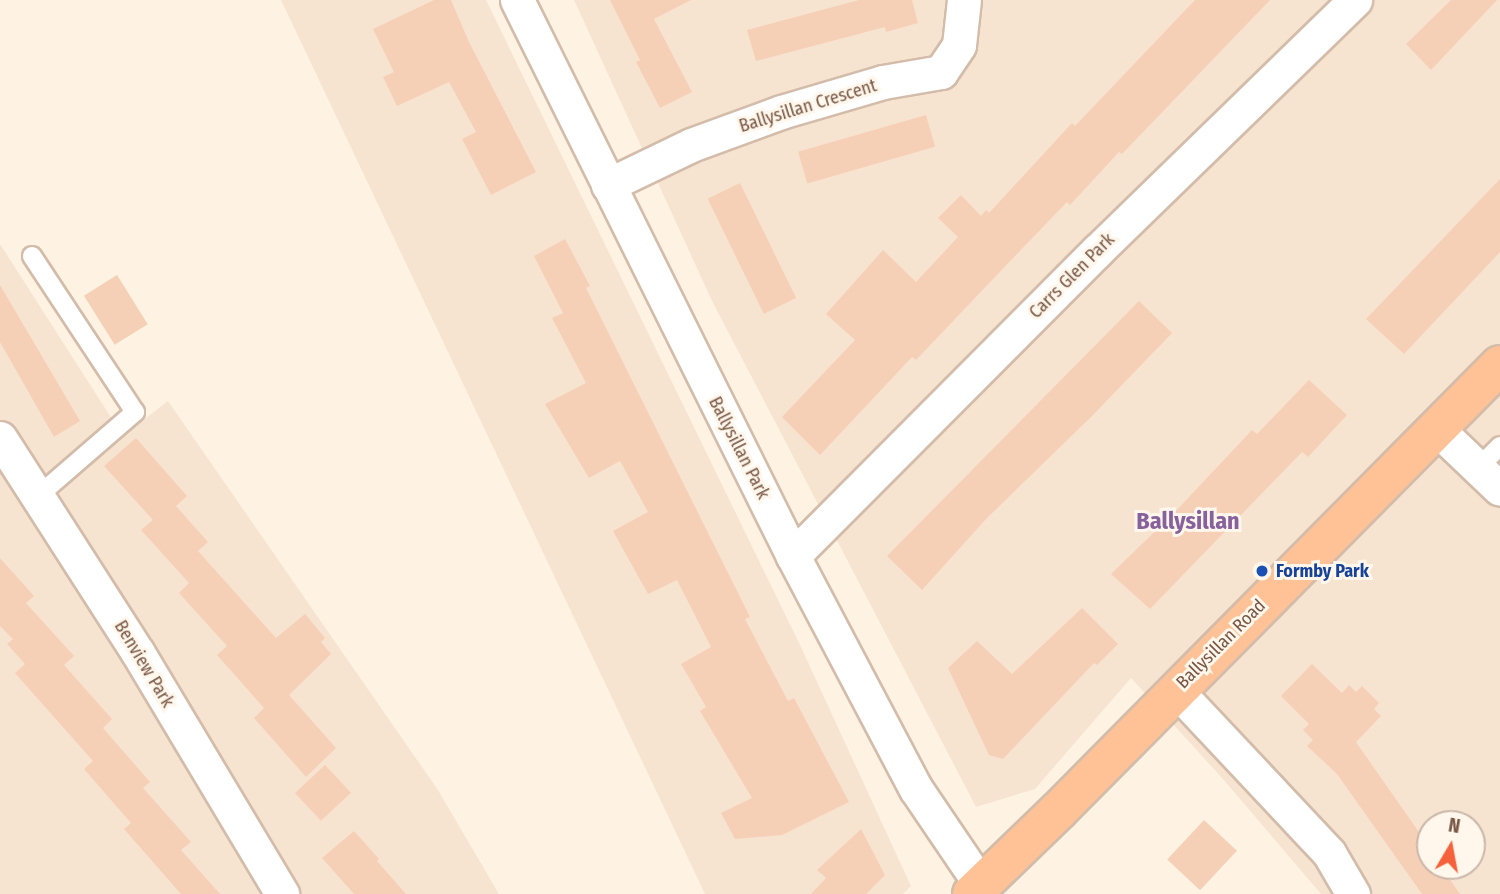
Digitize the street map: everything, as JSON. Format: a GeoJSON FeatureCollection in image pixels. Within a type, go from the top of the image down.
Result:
{"type":"FeatureCollection","features":[{"type":"Feature","properties":{"kind":"highway","name":"Ballysillan Road"},"geometry":{"type":"LineString","coordinates":[[977,889],[1058,811],[1500,365]]}},
{"type":"Feature","properties":{"kind":"street","name":"Ballysillan Park"},"geometry":{"type":"LineString","coordinates":[[517,0],[793,555],[916,789],[977,889]]}},
{"type":"Feature","properties":{"kind":"street","name":"Ballysillan Crescent"},"geometry":{"type":"LineString","coordinates":[[608,186],[691,145],[781,111],[883,82],[941,72],[959,46],[964,0]]}},
{"type":"Feature","properties":{"kind":"street","name":"Carrs Glen Park"},"geometry":{"type":"LineString","coordinates":[[793,555],[1097,251],[1355,0]]}},
{"type":"Feature","properties":{"kind":"street"},"geometry":{"type":"LineString","coordinates":[[1436,428],[1493,468]]}},
{"type":"Feature","properties":{"kind":"street","name":"Benview Park"},"geometry":{"type":"LineString","coordinates":[[0,438],[138,653],[282,894]]}},
{"type":"Feature","properties":{"kind":"street"},"geometry":{"type":"LineString","coordinates":[[1175,690],[1329,853],[1353,894]]}},
{"type":"Feature","properties":{"kind":"lane"},"geometry":{"type":"LineString","coordinates":[[32,256],[135,412],[38,496]]}},
{"type":"Feature","properties":{"kind":"shaded area"},"geometry":{"type":"Polygon","coordinates":[[[281,0],[486,0],[801,647],[911,886],[903,894],[705,894],[281,0]]]}},
{"type":"Feature","properties":{"kind":"shaded area"},"geometry":{"type":"Polygon","coordinates":[[[574,0],[1500,0],[1500,894],[1321,894],[1222,778],[1131,678],[1035,789],[976,807],[712,301],[574,0]]]}},
{"type":"Feature","properties":{"kind":"shaded area"},"geometry":{"type":"Polygon","coordinates":[[[0,244],[123,436],[168,401],[438,790],[499,894],[0,894],[0,244]]]}},
{"type":"Feature","properties":{"kind":"building"},"geometry":{"type":"Polygon","coordinates":[[[434,0],[451,0],[469,42],[536,172],[491,195],[462,139],[476,132],[449,82],[397,106],[383,77],[394,72],[373,29],[434,0]]]}},
{"type":"Feature","properties":{"kind":"building"},"geometry":{"type":"Polygon","coordinates":[[[610,0],[691,0],[654,19],[692,92],[660,108],[636,62],[640,60],[610,0]]]}},
{"type":"Feature","properties":{"kind":"building"},"geometry":{"type":"Polygon","coordinates":[[[859,0],[912,0],[918,23],[886,32],[885,27],[756,61],[747,30],[859,0]]]}},
{"type":"Feature","properties":{"kind":"building"},"geometry":{"type":"Polygon","coordinates":[[[1195,0],[1270,0],[1122,154],[1119,152],[1070,205],[1067,202],[916,360],[912,357],[820,455],[782,417],[855,340],[826,314],[883,250],[916,282],[958,237],[938,218],[961,195],[981,216],[986,210],[989,213],[1072,123],[1075,126],[1195,0]]]}},
{"type":"Feature","properties":{"kind":"building"},"geometry":{"type":"Polygon","coordinates":[[[1451,0],[1497,0],[1431,70],[1406,44],[1451,0]]]}},
{"type":"Feature","properties":{"kind":"building"},"geometry":{"type":"Polygon","coordinates":[[[926,115],[935,147],[807,183],[798,152],[926,115]]]}},
{"type":"Feature","properties":{"kind":"building"},"geometry":{"type":"Polygon","coordinates":[[[1500,179],[1500,252],[1404,354],[1366,319],[1500,179]]]}},
{"type":"Feature","properties":{"kind":"building"},"geometry":{"type":"Polygon","coordinates":[[[740,183],[796,298],[764,314],[708,199],[740,183]]]}},
{"type":"Feature","properties":{"kind":"building"},"geometry":{"type":"Polygon","coordinates":[[[565,239],[590,286],[586,288],[750,617],[745,619],[788,701],[794,698],[849,802],[782,835],[735,839],[721,813],[752,798],[700,711],[706,707],[681,664],[711,647],[677,580],[648,594],[613,531],[648,512],[620,461],[589,478],[545,404],[586,383],[552,318],[563,313],[534,256],[565,239]]]}},
{"type":"Feature","properties":{"kind":"building"},"geometry":{"type":"Polygon","coordinates":[[[117,275],[148,324],[115,345],[84,296],[117,275]]]}},
{"type":"Feature","properties":{"kind":"building"},"geometry":{"type":"Polygon","coordinates":[[[0,285],[80,421],[54,437],[0,342],[0,285]]]}},
{"type":"Feature","properties":{"kind":"building"},"geometry":{"type":"Polygon","coordinates":[[[1139,301],[1172,333],[1092,416],[986,519],[922,590],[887,556],[1139,301]]]}},
{"type":"Feature","properties":{"kind":"building"},"geometry":{"type":"Polygon","coordinates":[[[1309,380],[1347,415],[1308,457],[1302,452],[1150,609],[1111,574],[1173,514],[1252,430],[1257,434],[1309,380]]]}},
{"type":"Feature","properties":{"kind":"building"},"geometry":{"type":"Polygon","coordinates":[[[136,438],[187,496],[176,506],[208,542],[198,551],[276,638],[305,614],[325,638],[321,642],[331,654],[289,695],[336,748],[306,777],[254,718],[264,708],[217,655],[227,646],[179,593],[189,583],[141,530],[153,520],[104,466],[136,438]]]}},
{"type":"Feature","properties":{"kind":"building"},"geometry":{"type":"Polygon","coordinates":[[[0,558],[34,596],[26,603],[74,656],[64,665],[112,719],[103,728],[150,782],[143,788],[191,842],[181,850],[220,894],[181,894],[124,829],[131,823],[84,769],[93,761],[15,673],[25,664],[7,644],[13,639],[0,626],[0,558]]]}},
{"type":"Feature","properties":{"kind":"building"},"geometry":{"type":"Polygon","coordinates":[[[1082,608],[1118,644],[1097,665],[1094,663],[1003,759],[989,755],[948,668],[977,641],[1012,674],[1082,608]]]}},
{"type":"Feature","properties":{"kind":"building"},"geometry":{"type":"Polygon","coordinates":[[[1312,664],[1342,693],[1349,685],[1356,692],[1362,686],[1379,703],[1374,709],[1381,716],[1356,742],[1416,828],[1416,880],[1450,880],[1460,894],[1422,894],[1337,774],[1307,746],[1313,740],[1303,730],[1309,724],[1281,696],[1312,664]]]}},
{"type":"Feature","properties":{"kind":"building"},"geometry":{"type":"Polygon","coordinates":[[[325,765],[351,793],[321,821],[295,793],[325,765]]]}},
{"type":"Feature","properties":{"kind":"building"},"geometry":{"type":"Polygon","coordinates":[[[1204,820],[1237,851],[1200,890],[1167,859],[1204,820]]]}},
{"type":"Feature","properties":{"kind":"building"},"geometry":{"type":"Polygon","coordinates":[[[861,829],[885,875],[866,894],[811,894],[826,878],[817,870],[861,829]]]}},
{"type":"Feature","properties":{"kind":"building"},"geometry":{"type":"Polygon","coordinates":[[[354,831],[406,894],[354,894],[322,858],[354,831]]]}},
{"type":"Feature","properties":{"kind":"place","name":"Formby Park"},"geometry":{"type":"Point","coordinates":[1262,571]}},
{"type":"Feature","properties":{"kind":"district","name":"Ballysillan"},"geometry":{"type":"Point","coordinates":[1188,522]}}]}
